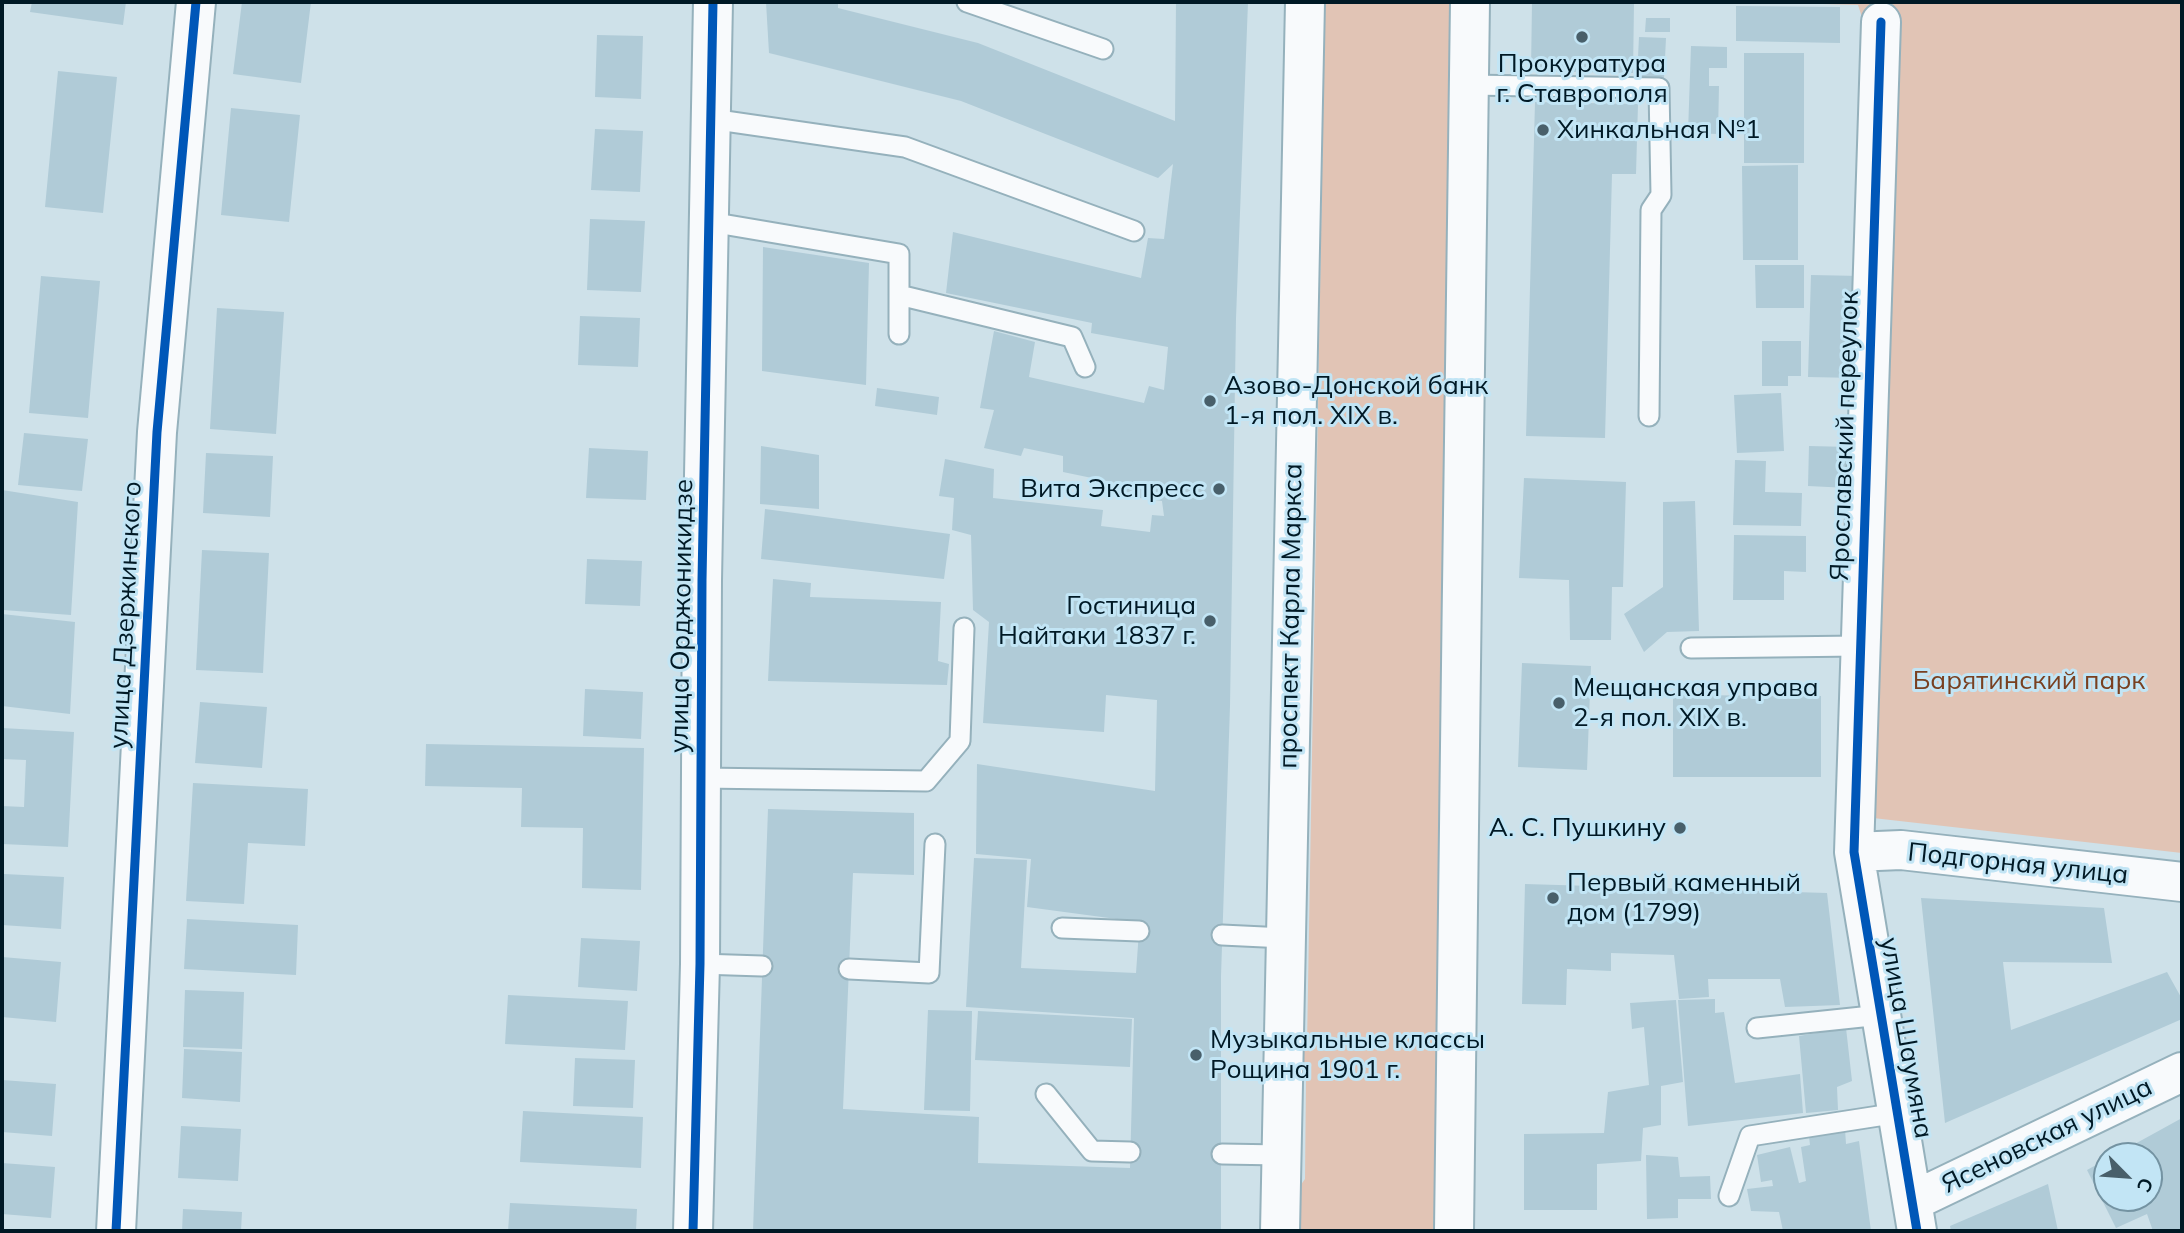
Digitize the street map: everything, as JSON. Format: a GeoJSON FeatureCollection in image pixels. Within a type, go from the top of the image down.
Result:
{"type":"FeatureCollection","features":[{"type":"Feature","properties":{"kind":"street","name":"улица Дзержинского"},"geometry":{"type":"LineString","coordinates":[[116,1231],[157,432],[196,2]]}},
{"type":"Feature","properties":{"kind":"street","name":"улица Орджоникидзе"},"geometry":{"type":"LineString","coordinates":[[693,1231],[700,964],[702,580],[713,2]]}},
{"type":"Feature","properties":{"kind":"street","name":"проспект Карла Маркса"},"geometry":{"type":"LineString","coordinates":[[1280,1231],[1305,2]]}},
{"type":"Feature","properties":{"kind":"street"},"geometry":{"type":"LineString","coordinates":[[1454,1231],[1456,880],[1466,422],[1470,2]]}},
{"type":"Feature","properties":{"kind":"street","name":"Ярославский переулок"},"geometry":{"type":"LineString","coordinates":[[1854,852],[1881,22]]}},
{"type":"Feature","properties":{"kind":"street","name":"Подгорная улица"},"geometry":{"type":"LineString","coordinates":[[1854,852],[1901,850],[2182,882]]}},
{"type":"Feature","properties":{"kind":"street","name":"улица Шаумяна"},"geometry":{"type":"LineString","coordinates":[[1854,852],[1915,1216]]}},
{"type":"Feature","properties":{"kind":"street","name":"Ясеновская улица"},"geometry":{"type":"LineString","coordinates":[[1915,1216],[2182,1072]]}},
{"type":"Feature","properties":{"kind":"lane"},"geometry":{"type":"LineString","coordinates":[[967,2],[1103,49]]}},
{"type":"Feature","properties":{"kind":"lane"},"geometry":{"type":"LineString","coordinates":[[1469,85],[1659,88],[1661,195],[1651,210],[1649,416]]}},
{"type":"Feature","properties":{"kind":"lane"},"geometry":{"type":"LineString","coordinates":[[711,119],[905,147],[1134,231]]}},
{"type":"Feature","properties":{"kind":"lane"},"geometry":{"type":"LineString","coordinates":[[710,222],[899,254],[899,334]]}},
{"type":"Feature","properties":{"kind":"lane"},"geometry":{"type":"LineString","coordinates":[[899,295],[1072,337],[1085,367]]}},
{"type":"Feature","properties":{"kind":"lane"},"geometry":{"type":"LineString","coordinates":[[701,778],[926,781],[960,741],[964,628]]}},
{"type":"Feature","properties":{"kind":"lane"},"geometry":{"type":"LineString","coordinates":[[1691,648],[1859,646]]}},
{"type":"Feature","properties":{"kind":"lane"},"geometry":{"type":"LineString","coordinates":[[849,969],[929,972],[935,844]]}},
{"type":"Feature","properties":{"kind":"lane"},"geometry":{"type":"LineString","coordinates":[[1062,928],[1139,931]]}},
{"type":"Feature","properties":{"kind":"lane"},"geometry":{"type":"LineString","coordinates":[[1222,935],[1285,938]]}},
{"type":"Feature","properties":{"kind":"lane"},"geometry":{"type":"LineString","coordinates":[[700,964],[762,966]]}},
{"type":"Feature","properties":{"kind":"lane"},"geometry":{"type":"LineString","coordinates":[[1758,1028],[1881,1015]]}},
{"type":"Feature","properties":{"kind":"lane"},"geometry":{"type":"LineString","coordinates":[[1046,1094],[1092,1151],[1130,1152]]}},
{"type":"Feature","properties":{"kind":"lane"},"geometry":{"type":"LineString","coordinates":[[1729,1196],[1750,1136],[1898,1113]]}},
{"type":"Feature","properties":{"kind":"lane"},"geometry":{"type":"LineString","coordinates":[[1222,1154],[1281,1155]]}},
{"type":"Feature","properties":{"kind":"green space"},"geometry":{"type":"Polygon","coordinates":[[[1325,2],[1458,2],[1437,1231],[1291,1231],[1295,1193],[1305,1179],[1306,1079],[1300,1074],[1300,1059],[1307,1045],[1325,2]]]}},
{"type":"Feature","properties":{"kind":"green space","name":"Барятинский парк"},"geometry":{"type":"Polygon","coordinates":[[[1752,2],[2182,2],[2182,853],[1873,818],[1863,20],[1858,5],[1752,2]]]}},
{"type":"Feature","properties":{"kind":"building"},"geometry":{"type":"Polygon","coordinates":[[[32,2],[126,2],[123,25],[30,12],[32,2]]]}},
{"type":"Feature","properties":{"kind":"building"},"geometry":{"type":"Polygon","coordinates":[[[242,2],[311,2],[301,83],[233,74],[242,2]]]}},
{"type":"Feature","properties":{"kind":"building"},"geometry":{"type":"Polygon","coordinates":[[[766,2],[838,2],[838,8],[978,43],[1175,121],[1176,2],[1248,2],[1236,318],[1230,706],[1221,976],[1221,1231],[753,1231],[768,809],[914,813],[914,875],[853,873],[843,1109],[979,1117],[978,1163],[1130,1168],[1134,1018],[966,1007],[974,858],[1027,860],[1021,968],[1136,973],[1139,931],[1139,922],[1027,907],[1031,859],[976,854],[977,764],[1155,791],[1157,700],[1106,695],[1104,732],[983,723],[989,622],[973,610],[971,535],[952,530],[954,498],[939,496],[945,459],[994,469],[993,498],[1103,510],[1101,526],[1150,532],[1152,515],[1164,516],[1162,501],[1118,495],[1116,483],[1063,472],[1063,456],[1024,448],[1021,456],[984,448],[994,410],[980,408],[994,331],[1035,342],[1029,377],[1144,403],[1149,386],[1164,390],[1168,347],[1091,333],[1092,323],[946,293],[953,232],[1141,278],[1148,238],[1164,239],[1173,164],[1158,178],[961,101],[769,53],[766,2]]]}},
{"type":"Feature","properties":{"kind":"building","name":"Прокуратура г. Ставрополя"},"geometry":{"type":"Polygon","coordinates":[[[1532,2],[1634,3],[1633,73],[1531,71],[1532,2]]]}},
{"type":"Feature","properties":{"kind":"building"},"geometry":{"type":"Polygon","coordinates":[[[1736,6],[1840,7],[1840,43],[1736,41],[1736,6]]]}},
{"type":"Feature","properties":{"kind":"building"},"geometry":{"type":"Polygon","coordinates":[[[1646,18],[1670,18],[1670,32],[1645,32],[1646,18]]]}},
{"type":"Feature","properties":{"kind":"building"},"geometry":{"type":"Polygon","coordinates":[[[597,35],[643,36],[641,99],[595,97],[597,35]]]}},
{"type":"Feature","properties":{"kind":"building"},"geometry":{"type":"Polygon","coordinates":[[[1639,37],[1666,38],[1664,78],[1637,77],[1639,37]]]}},
{"type":"Feature","properties":{"kind":"building"},"geometry":{"type":"Polygon","coordinates":[[[1691,46],[1727,47],[1727,68],[1709,68],[1709,86],[1719,86],[1718,134],[1688,133],[1691,46]]]}},
{"type":"Feature","properties":{"kind":"building"},"geometry":{"type":"Polygon","coordinates":[[[1744,53],[1804,53],[1804,163],[1744,163],[1744,53]]]}},
{"type":"Feature","properties":{"kind":"building"},"geometry":{"type":"Polygon","coordinates":[[[58,71],[117,77],[103,213],[45,207],[58,71]]]}},
{"type":"Feature","properties":{"kind":"building"},"geometry":{"type":"Polygon","coordinates":[[[1535,102],[1638,104],[1636,174],[1612,174],[1605,438],[1526,436],[1535,102]]]}},
{"type":"Feature","properties":{"kind":"building"},"geometry":{"type":"Polygon","coordinates":[[[231,108],[300,115],[289,222],[221,215],[231,108]]]}},
{"type":"Feature","properties":{"kind":"building"},"geometry":{"type":"Polygon","coordinates":[[[595,129],[643,131],[640,192],[591,190],[595,129]]]}},
{"type":"Feature","properties":{"kind":"building"},"geometry":{"type":"Polygon","coordinates":[[[1798,165],[1798,260],[1743,260],[1742,166],[1798,165]]]}},
{"type":"Feature","properties":{"kind":"building"},"geometry":{"type":"Polygon","coordinates":[[[590,219],[645,221],[641,292],[587,290],[590,219]]]}},
{"type":"Feature","properties":{"kind":"building"},"geometry":{"type":"Polygon","coordinates":[[[763,247],[869,263],[866,385],[762,371],[763,247]]]}},
{"type":"Feature","properties":{"kind":"building"},"geometry":{"type":"Polygon","coordinates":[[[1755,265],[1804,265],[1804,308],[1756,308],[1755,265]]]}},
{"type":"Feature","properties":{"kind":"building"},"geometry":{"type":"Polygon","coordinates":[[[1811,275],[1861,276],[1858,378],[1808,377],[1811,275]]]}},
{"type":"Feature","properties":{"kind":"building"},"geometry":{"type":"Polygon","coordinates":[[[41,276],[100,281],[88,418],[29,413],[41,276]]]}},
{"type":"Feature","properties":{"kind":"building"},"geometry":{"type":"Polygon","coordinates":[[[217,308],[284,312],[276,434],[210,429],[217,308]]]}},
{"type":"Feature","properties":{"kind":"building"},"geometry":{"type":"Polygon","coordinates":[[[580,316],[640,318],[638,367],[578,365],[580,316]]]}},
{"type":"Feature","properties":{"kind":"building"},"geometry":{"type":"Polygon","coordinates":[[[1762,341],[1801,341],[1801,376],[1788,376],[1788,386],[1762,386],[1762,341]]]}},
{"type":"Feature","properties":{"kind":"building"},"geometry":{"type":"Polygon","coordinates":[[[877,388],[939,397],[937,415],[875,406],[877,388]]]}},
{"type":"Feature","properties":{"kind":"building"},"geometry":{"type":"Polygon","coordinates":[[[1781,393],[1784,451],[1737,453],[1734,395],[1781,393]]]}},
{"type":"Feature","properties":{"kind":"building"},"geometry":{"type":"Polygon","coordinates":[[[24,433],[88,439],[82,491],[18,485],[24,433]]]}},
{"type":"Feature","properties":{"kind":"building"},"geometry":{"type":"Polygon","coordinates":[[[761,446],[819,455],[819,509],[760,504],[761,446]]]}},
{"type":"Feature","properties":{"kind":"building"},"geometry":{"type":"Polygon","coordinates":[[[1809,446],[1850,447],[1849,488],[1808,486],[1809,446]]]}},
{"type":"Feature","properties":{"kind":"building"},"geometry":{"type":"Polygon","coordinates":[[[589,448],[648,451],[646,500],[586,498],[589,448]]]}},
{"type":"Feature","properties":{"kind":"building"},"geometry":{"type":"Polygon","coordinates":[[[206,453],[273,456],[270,517],[203,513],[206,453]]]}},
{"type":"Feature","properties":{"kind":"building"},"geometry":{"type":"Polygon","coordinates":[[[1735,460],[1766,461],[1765,492],[1802,493],[1801,526],[1733,525],[1735,460]]]}},
{"type":"Feature","properties":{"kind":"building"},"geometry":{"type":"Polygon","coordinates":[[[1524,478],[1626,482],[1623,587],[1612,587],[1611,640],[1570,640],[1569,580],[1519,578],[1524,478]]]}},
{"type":"Feature","properties":{"kind":"building"},"geometry":{"type":"Polygon","coordinates":[[[2,490],[78,502],[71,615],[3,610],[2,490]]]}},
{"type":"Feature","properties":{"kind":"building"},"geometry":{"type":"Polygon","coordinates":[[[1695,501],[1699,631],[1667,632],[1644,652],[1624,614],[1663,587],[1663,502],[1695,501]]]}},
{"type":"Feature","properties":{"kind":"building"},"geometry":{"type":"Polygon","coordinates":[[[765,509],[950,534],[944,579],[761,559],[765,509]]]}},
{"type":"Feature","properties":{"kind":"building"},"geometry":{"type":"Polygon","coordinates":[[[1734,535],[1806,536],[1806,572],[1784,571],[1784,600],[1733,600],[1734,535]]]}},
{"type":"Feature","properties":{"kind":"building"},"geometry":{"type":"Polygon","coordinates":[[[202,550],[269,553],[263,673],[196,670],[202,550]]]}},
{"type":"Feature","properties":{"kind":"building"},"geometry":{"type":"Polygon","coordinates":[[[587,559],[642,561],[640,606],[585,604],[587,559]]]}},
{"type":"Feature","properties":{"kind":"building"},"geometry":{"type":"Polygon","coordinates":[[[773,579],[811,583],[810,597],[941,602],[938,661],[949,664],[947,685],[768,681],[773,579]]]}},
{"type":"Feature","properties":{"kind":"building"},"geometry":{"type":"Polygon","coordinates":[[[2,614],[75,622],[70,714],[2,706],[2,614]]]}},
{"type":"Feature","properties":{"kind":"building"},"geometry":{"type":"Polygon","coordinates":[[[1522,663],[1591,666],[1587,770],[1518,767],[1522,663]]]}},
{"type":"Feature","properties":{"kind":"building"},"geometry":{"type":"Polygon","coordinates":[[[585,689],[643,692],[641,739],[583,736],[585,689]]]}},
{"type":"Feature","properties":{"kind":"building"},"geometry":{"type":"Polygon","coordinates":[[[1673,695],[1821,696],[1821,777],[1673,777],[1673,695]]]}},
{"type":"Feature","properties":{"kind":"building"},"geometry":{"type":"Polygon","coordinates":[[[200,702],[267,707],[262,768],[195,763],[200,702]]]}},
{"type":"Feature","properties":{"kind":"building"},"geometry":{"type":"Polygon","coordinates":[[[2,728],[74,732],[68,847],[2,844],[2,806],[24,807],[26,760],[2,759],[2,728]]]}},
{"type":"Feature","properties":{"kind":"building"},"geometry":{"type":"Polygon","coordinates":[[[426,744],[644,748],[641,890],[582,888],[583,828],[521,827],[522,788],[425,786],[426,744]]]}},
{"type":"Feature","properties":{"kind":"building"},"geometry":{"type":"Polygon","coordinates":[[[193,783],[308,789],[305,846],[248,843],[244,904],[186,901],[193,783]]]}},
{"type":"Feature","properties":{"kind":"building"},"geometry":{"type":"Polygon","coordinates":[[[4,874],[64,877],[61,929],[2,925],[4,874]]]}},
{"type":"Feature","properties":{"kind":"building"},"geometry":{"type":"Polygon","coordinates":[[[1525,884],[1827,893],[1840,1005],[1785,1007],[1780,979],[1708,979],[1709,997],[1679,999],[1674,955],[1611,953],[1611,971],[1567,969],[1566,1005],[1522,1004],[1525,884]]]}},
{"type":"Feature","properties":{"kind":"building"},"geometry":{"type":"Polygon","coordinates":[[[1921,898],[2104,908],[2112,963],[2003,962],[2011,1030],[2167,972],[2182,999],[2182,1019],[1945,1123],[1921,898]]]}},
{"type":"Feature","properties":{"kind":"building"},"geometry":{"type":"Polygon","coordinates":[[[187,919],[298,925],[296,975],[184,969],[187,919]]]}},
{"type":"Feature","properties":{"kind":"building"},"geometry":{"type":"Polygon","coordinates":[[[581,938],[640,941],[637,991],[578,987],[581,938]]]}},
{"type":"Feature","properties":{"kind":"building"},"geometry":{"type":"Polygon","coordinates":[[[2,957],[61,962],[56,1022],[2,1017],[2,957]]]}},
{"type":"Feature","properties":{"kind":"building"},"geometry":{"type":"Polygon","coordinates":[[[185,990],[244,992],[242,1049],[183,1047],[185,990]]]}},
{"type":"Feature","properties":{"kind":"building"},"geometry":{"type":"Polygon","coordinates":[[[508,995],[628,1001],[625,1050],[505,1044],[508,995]]]}},
{"type":"Feature","properties":{"kind":"building"},"geometry":{"type":"Polygon","coordinates":[[[1715,999],[1715,1013],[1724,1012],[1735,1083],[1800,1074],[1803,1113],[1688,1126],[1678,1000],[1715,999]]]}},
{"type":"Feature","properties":{"kind":"building"},"geometry":{"type":"Polygon","coordinates":[[[1676,1000],[1683,1082],[1661,1086],[1661,1125],[1643,1128],[1641,1161],[1597,1164],[1597,1210],[1524,1210],[1524,1134],[1604,1133],[1608,1092],[1649,1085],[1644,1027],[1632,1029],[1630,1003],[1676,1000]]]}},
{"type":"Feature","properties":{"kind":"building"},"geometry":{"type":"Polygon","coordinates":[[[928,1010],[972,1011],[970,1111],[924,1110],[928,1010]]]}},
{"type":"Feature","properties":{"kind":"building"},"geometry":{"type":"Polygon","coordinates":[[[978,1011],[1132,1019],[1130,1067],[975,1060],[978,1011]]]}},
{"type":"Feature","properties":{"kind":"building"},"geometry":{"type":"Polygon","coordinates":[[[1846,1028],[1852,1081],[1837,1087],[1838,1110],[1806,1113],[1799,1036],[1846,1028]]]}},
{"type":"Feature","properties":{"kind":"building"},"geometry":{"type":"Polygon","coordinates":[[[184,1049],[242,1052],[240,1102],[182,1098],[184,1049]]]}},
{"type":"Feature","properties":{"kind":"building"},"geometry":{"type":"Polygon","coordinates":[[[575,1058],[635,1060],[633,1108],[573,1106],[575,1058]]]}},
{"type":"Feature","properties":{"kind":"building"},"geometry":{"type":"Polygon","coordinates":[[[2,1080],[56,1084],[52,1136],[2,1132],[2,1080]]]}},
{"type":"Feature","properties":{"kind":"building"},"geometry":{"type":"Polygon","coordinates":[[[523,1111],[643,1117],[641,1168],[520,1162],[523,1111]]]}},
{"type":"Feature","properties":{"kind":"building"},"geometry":{"type":"Polygon","coordinates":[[[2182,1118],[2182,1231],[2153,1231],[2147,1214],[2116,1228],[2108,1212],[2163,1212],[2163,1142],[2138,1142],[2182,1118]]]}},
{"type":"Feature","properties":{"kind":"building"},"geometry":{"type":"Polygon","coordinates":[[[181,1126],[241,1129],[238,1181],[178,1178],[181,1126]]]}},
{"type":"Feature","properties":{"kind":"building"},"geometry":{"type":"Polygon","coordinates":[[[1845,1129],[1846,1144],[1859,1141],[1871,1231],[1783,1231],[1779,1212],[1751,1211],[1747,1189],[1773,1186],[1772,1180],[1761,1182],[1757,1155],[1790,1147],[1799,1183],[1806,1181],[1801,1147],[1810,1145],[1809,1136],[1845,1129]]]}},
{"type":"Feature","properties":{"kind":"building"},"geometry":{"type":"Polygon","coordinates":[[[1646,1155],[1678,1157],[1680,1177],[1710,1176],[1711,1199],[1678,1199],[1678,1218],[1647,1219],[1646,1155]]]}},
{"type":"Feature","properties":{"kind":"building"},"geometry":{"type":"Polygon","coordinates":[[[2,1163],[55,1167],[51,1218],[2,1214],[2,1163]]]}},
{"type":"Feature","properties":{"kind":"building"},"geometry":{"type":"Polygon","coordinates":[[[2093,1167],[2093,1182],[2087,1170],[2093,1167]]]}},
{"type":"Feature","properties":{"kind":"building"},"geometry":{"type":"Polygon","coordinates":[[[2048,1184],[2058,1231],[1951,1231],[1950,1226],[2048,1184]]]}},
{"type":"Feature","properties":{"kind":"building"},"geometry":{"type":"Polygon","coordinates":[[[510,1203],[637,1209],[636,1231],[508,1231],[510,1203]]]}},
{"type":"Feature","properties":{"kind":"building"},"geometry":{"type":"Polygon","coordinates":[[[183,1209],[242,1212],[241,1231],[182,1231],[183,1209]]]}},
{"type":"Feature","properties":{"kind":"cycle path"},"geometry":{"type":"LineString","coordinates":[[116,1231],[157,432],[196,2]]}},
{"type":"Feature","properties":{"kind":"cycle path"},"geometry":{"type":"LineString","coordinates":[[693,1231],[700,964],[702,580],[713,2]]}},
{"type":"Feature","properties":{"kind":"cycle path"},"geometry":{"type":"LineString","coordinates":[[1881,22],[1854,852],[1917,1231]]}},
{"type":"Feature","properties":{"kind":"place","name":"Прокуратура г. Ставрополя"},"geometry":{"type":"Point","coordinates":[1582,37]}},
{"type":"Feature","properties":{"kind":"place","name":"Хинкальная №1"},"geometry":{"type":"Point","coordinates":[1543,130]}},
{"type":"Feature","properties":{"kind":"place","name":"Азово-Донской банк 1-я пол. XIX в."},"geometry":{"type":"Point","coordinates":[1210,401]}},
{"type":"Feature","properties":{"kind":"place","name":"Вита Экспресс"},"geometry":{"type":"Point","coordinates":[1219,489]}},
{"type":"Feature","properties":{"kind":"place","name":"Гостиница Найтаки 1837 г."},"geometry":{"type":"Point","coordinates":[1210,621]}},
{"type":"Feature","properties":{"kind":"place","name":"Мещанская управа 2-я пол. XIX в."},"geometry":{"type":"Point","coordinates":[1559,703]}},
{"type":"Feature","properties":{"kind":"place","name":"А. С. Пушкину"},"geometry":{"type":"Point","coordinates":[1680,828]}},
{"type":"Feature","properties":{"kind":"place","name":"Первый каменный дом (1799)"},"geometry":{"type":"Point","coordinates":[1553,898]}},
{"type":"Feature","properties":{"kind":"place","name":"Музыкальные классы Рощина 1901 г."},"geometry":{"type":"Point","coordinates":[1196,1055]}}]}
